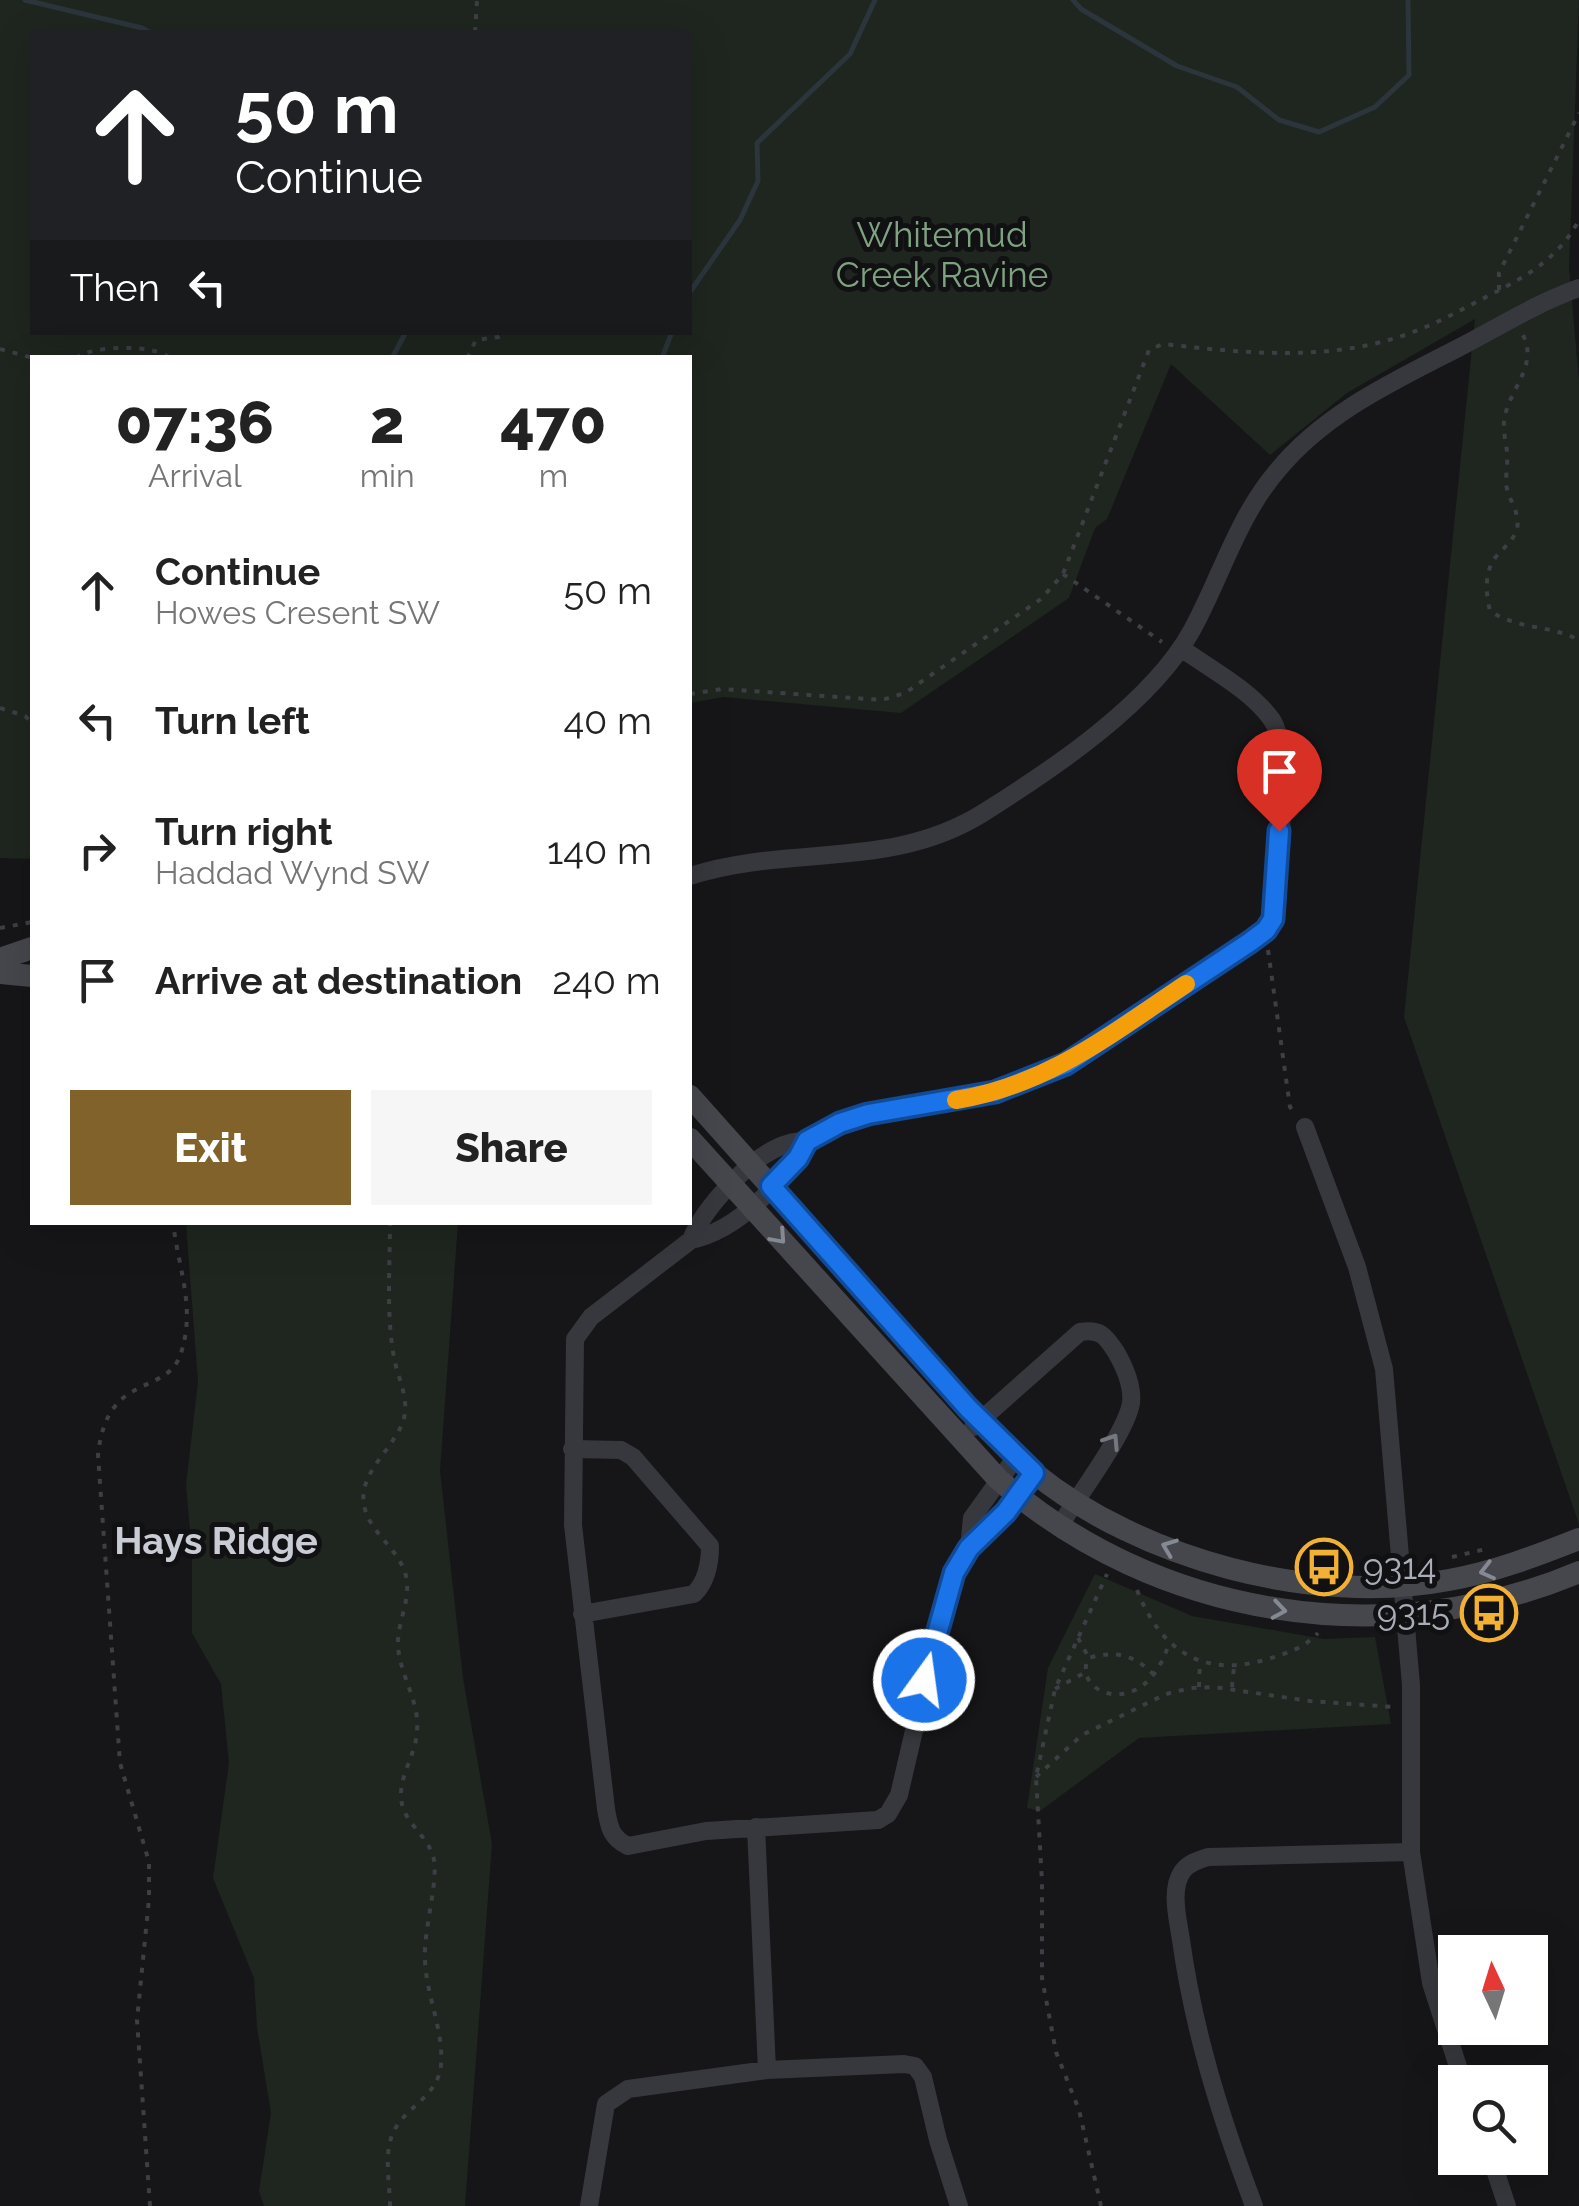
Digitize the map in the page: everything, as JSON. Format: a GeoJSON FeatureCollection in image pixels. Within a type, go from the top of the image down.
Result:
{"type":"FeatureCollection","features":[{"type":"Feature","properties":{"kind":"street"},"geometry":{"type":"LineString","coordinates":[[692,876],[753,861],[886,851],[958,827],[982,814],[1108,725],[1148,688],[1180,651],[1250,508],[1278,468],[1307,439],[1361,400],[1544,302],[1579,288]]}},
{"type":"Feature","properties":{"kind":"street"},"geometry":{"type":"LineString","coordinates":[[692,1240],[698,1222],[732,1184],[752,1164],[786,1144],[807,1141],[840,1123],[868,1114],[995,1092],[1066,1064],[1266,930],[1276,904],[1282,759],[1278,734],[1259,705],[1180,651]]}},
{"type":"Feature","properties":{"kind":"street"},"geometry":{"type":"LineString","coordinates":[[0,959],[30,949]]}},
{"type":"Feature","properties":{"kind":"street"},"geometry":{"type":"LineString","coordinates":[[0,972],[30,976]]}},
{"type":"Feature","properties":{"kind":"street"},"geometry":{"type":"LineString","coordinates":[[692,1098],[1016,1457],[1034,1473],[1125,1530],[1232,1568],[1330,1585],[1445,1581],[1518,1563],[1579,1538]]}},
{"type":"Feature","properties":{"kind":"street"},"geometry":{"type":"LineString","coordinates":[[1305,1127],[1357,1267],[1377,1333],[1388,1399],[1412,1709],[1410,1852],[1431,1982],[1458,2065]]}},
{"type":"Feature","properties":{"kind":"street"},"geometry":{"type":"LineString","coordinates":[[692,1141],[998,1479],[1060,1524],[1123,1561],[1186,1588],[1302,1614],[1447,1612],[1544,1587],[1579,1572]]}},
{"type":"Feature","properties":{"kind":"street"},"geometry":{"type":"LineString","coordinates":[[807,1141],[798,1158],[752,1207],[712,1236],[692,1240],[581,1328],[574,1355],[573,1524],[606,1808],[616,1840],[628,1846],[706,1831],[878,1820],[888,1814],[899,1794],[954,1573],[969,1548],[990,1531],[1034,1473]]}},
{"type":"Feature","properties":{"kind":"street"},"geometry":{"type":"LineString","coordinates":[[960,1438],[1080,1332],[1095,1330],[1106,1336],[1128,1380],[1132,1400],[1126,1420],[1060,1524]]}},
{"type":"Feature","properties":{"kind":"street"},"geometry":{"type":"LineString","coordinates":[[572,1449],[610,1449],[633,1457],[710,1546],[706,1574],[694,1594],[582,1614]]}},
{"type":"Feature","properties":{"kind":"street"},"geometry":{"type":"LineString","coordinates":[[969,1548],[972,1518],[1016,1457]]}},
{"type":"Feature","properties":{"kind":"street"},"geometry":{"type":"LineString","coordinates":[[756,1827],[767,2070]]}},
{"type":"Feature","properties":{"kind":"street"},"geometry":{"type":"LineString","coordinates":[[1254,2206],[1219,2112],[1188,1990],[1176,1906],[1181,1873],[1192,1862],[1208,1857],[1410,1852]]}},
{"type":"Feature","properties":{"kind":"street"},"geometry":{"type":"LineString","coordinates":[[589,2206],[601,2121],[606,2104],[615,2094],[767,2070],[904,2064],[914,2066],[923,2077],[959,2206]]}},
{"type":"Feature","properties":{"kind":"street"},"geometry":{"type":"LineString","coordinates":[[1497,2175],[1507,2206]]}},
{"type":"Feature","properties":{"kind":"path"},"geometry":{"type":"LineString","coordinates":[[475,30],[477,0]]}},
{"type":"Feature","properties":{"kind":"path"},"geometry":{"type":"LineString","coordinates":[[1499,290],[1500,273],[1579,113]]}},
{"type":"Feature","properties":{"kind":"path"},"geometry":{"type":"LineString","coordinates":[[692,694],[722,689],[882,700],[920,683],[1041,599],[1063,574],[1149,350],[1163,344],[1262,354],[1347,349],[1402,336],[1430,326],[1556,256],[1579,220]]}},
{"type":"Feature","properties":{"kind":"path"},"geometry":{"type":"LineString","coordinates":[[1523,334],[1529,346],[1529,362],[1504,422],[1506,484],[1519,523],[1512,543],[1495,557],[1489,569],[1486,598],[1490,611],[1518,626],[1553,630],[1579,640]]}},
{"type":"Feature","properties":{"kind":"path"},"geometry":{"type":"LineString","coordinates":[[469,355],[476,340],[497,335]]}},
{"type":"Feature","properties":{"kind":"path"},"geometry":{"type":"LineString","coordinates":[[80,355],[87,350],[145,348],[167,355]]}},
{"type":"Feature","properties":{"kind":"path"},"geometry":{"type":"LineString","coordinates":[[0,350],[30,357]]}},
{"type":"Feature","properties":{"kind":"path"},"geometry":{"type":"LineString","coordinates":[[1063,574],[1180,651]]}},
{"type":"Feature","properties":{"kind":"path"},"geometry":{"type":"LineString","coordinates":[[0,708],[30,721]]}},
{"type":"Feature","properties":{"kind":"path"},"geometry":{"type":"LineString","coordinates":[[0,928],[30,922]]}},
{"type":"Feature","properties":{"kind":"path"},"geometry":{"type":"LineString","coordinates":[[1266,930],[1290,1106],[1305,1127]]}},
{"type":"Feature","properties":{"kind":"path"},"geometry":{"type":"LineString","coordinates":[[150,2206],[137,2020],[150,1899],[149,1862],[120,1764],[98,1455],[103,1426],[118,1400],[168,1372],[180,1358],[188,1303],[174,1225]]}},
{"type":"Feature","properties":{"kind":"path"},"geometry":{"type":"LineString","coordinates":[[390,1225],[388,1271],[394,1358],[406,1403],[404,1419],[364,1491],[364,1508],[400,1559],[406,1576],[408,1596],[398,1646],[413,1696],[417,1731],[401,1798],[404,1816],[427,1843],[434,1858],[436,1875],[425,1928],[424,1961],[442,2066],[425,2100],[394,2130],[389,2147],[390,2206]]}},
{"type":"Feature","properties":{"kind":"path"},"geometry":{"type":"LineString","coordinates":[[1446,1558],[1499,1545]]}},
{"type":"Feature","properties":{"kind":"path"},"geometry":{"type":"LineString","coordinates":[[1101,2206],[1079,2110],[1056,2052],[1042,1978],[1036,1777],[1055,1688],[1107,1574]]}},
{"type":"Feature","properties":{"kind":"path"},"geometry":{"type":"LineString","coordinates":[[1136,1586],[1153,1623],[1169,1642],[1200,1662],[1234,1667],[1295,1650],[1320,1631]]}},
{"type":"Feature","properties":{"kind":"path"},"geometry":{"type":"LineString","coordinates":[[1078,1638],[1089,1658],[1086,1672],[1092,1683],[1114,1694],[1145,1687],[1169,1642]]}},
{"type":"Feature","properties":{"kind":"path"},"geometry":{"type":"LineString","coordinates":[[1089,1658],[1101,1654],[1131,1656],[1154,1675]]}},
{"type":"Feature","properties":{"kind":"path"},"geometry":{"type":"LineString","coordinates":[[1199,1688],[1200,1662]]}},
{"type":"Feature","properties":{"kind":"path"},"geometry":{"type":"LineString","coordinates":[[1231,1689],[1234,1667]]}},
{"type":"Feature","properties":{"kind":"path"},"geometry":{"type":"LineString","coordinates":[[1055,1688],[1086,1672]]}},
{"type":"Feature","properties":{"kind":"path"},"geometry":{"type":"LineString","coordinates":[[1145,1687],[1156,1698]]}},
{"type":"Feature","properties":{"kind":"path"},"geometry":{"type":"LineString","coordinates":[[1036,1777],[1082,1736],[1156,1698],[1199,1688],[1412,1709]]}},
{"type":"Feature","properties":{"kind":"green space","name":"Whitemud Creek Ravine"},"geometry":{"type":"Polygon","coordinates":[[[0,0],[1579,0],[1569,268],[1579,381],[1579,1524],[1404,1017],[1475,319],[1347,393],[1270,455],[1171,364],[1107,519],[1095,528],[1069,598],[901,713],[723,697],[692,703],[692,355],[30,355],[30,859],[0,858],[0,0]]]}},
{"type":"Feature","properties":{"kind":"green space"},"geometry":{"type":"Polygon","coordinates":[[[186,1225],[458,1225],[440,1471],[463,1678],[492,1844],[465,2206],[264,2206],[259,2191],[271,2113],[257,2027],[254,1978],[213,1878],[229,1763],[221,1684],[192,1633],[192,1552],[186,1485],[198,1382],[186,1225]]]}},
{"type":"Feature","properties":{"kind":"green space"},"geometry":{"type":"Polygon","coordinates":[[[1095,1574],[1192,1616],[1324,1639],[1375,1637],[1391,1724],[1139,1738],[1040,1811],[1027,1808],[1048,1668],[1095,1574]]]}},
{"type":"Feature","properties":{"kind":"waterway"},"geometry":{"type":"LineString","coordinates":[[25,0],[146,30]]}},
{"type":"Feature","properties":{"kind":"waterway"},"geometry":{"type":"LineString","coordinates":[[692,289],[740,220],[758,181],[757,143],[850,54],[875,0]]}},
{"type":"Feature","properties":{"kind":"waterway"},"geometry":{"type":"LineString","coordinates":[[1073,0],[1081,9],[1177,66],[1237,87],[1279,120],[1319,132],[1375,107],[1409,75],[1408,0]]}},
{"type":"Feature","properties":{"kind":"waterway"},"geometry":{"type":"LineString","coordinates":[[394,355],[404,335]]}},
{"type":"Feature","properties":{"kind":"waterway"},"geometry":{"type":"LineString","coordinates":[[663,355],[671,335]]}},
{"type":"Feature","properties":{"kind":"slow traffic"},"geometry":{"type":"LineString","coordinates":[[956,1100],[1018,1085],[1066,1064],[1186,984]]}},
{"type":"Feature","properties":{"kind":"place","name":"9314"},"geometry":{"type":"Point","coordinates":[1324,1567]}},
{"type":"Feature","properties":{"kind":"place","name":"9315"},"geometry":{"type":"Point","coordinates":[1489,1613]}},
{"type":"Feature","properties":{"kind":"district","name":"Hays Ridge"},"geometry":{"type":"Point","coordinates":[216,1541]}},
{"type":"Feature","properties":{"kind":"route"},"geometry":{"type":"LineString","coordinates":[[924,1680],[954,1573],[969,1548],[990,1531],[1034,1473],[968,1408],[771,1186],[798,1158],[807,1141],[821,1132],[868,1114],[975,1097],[1047,1073],[1250,942],[1273,919],[1279,831]]}}]}
